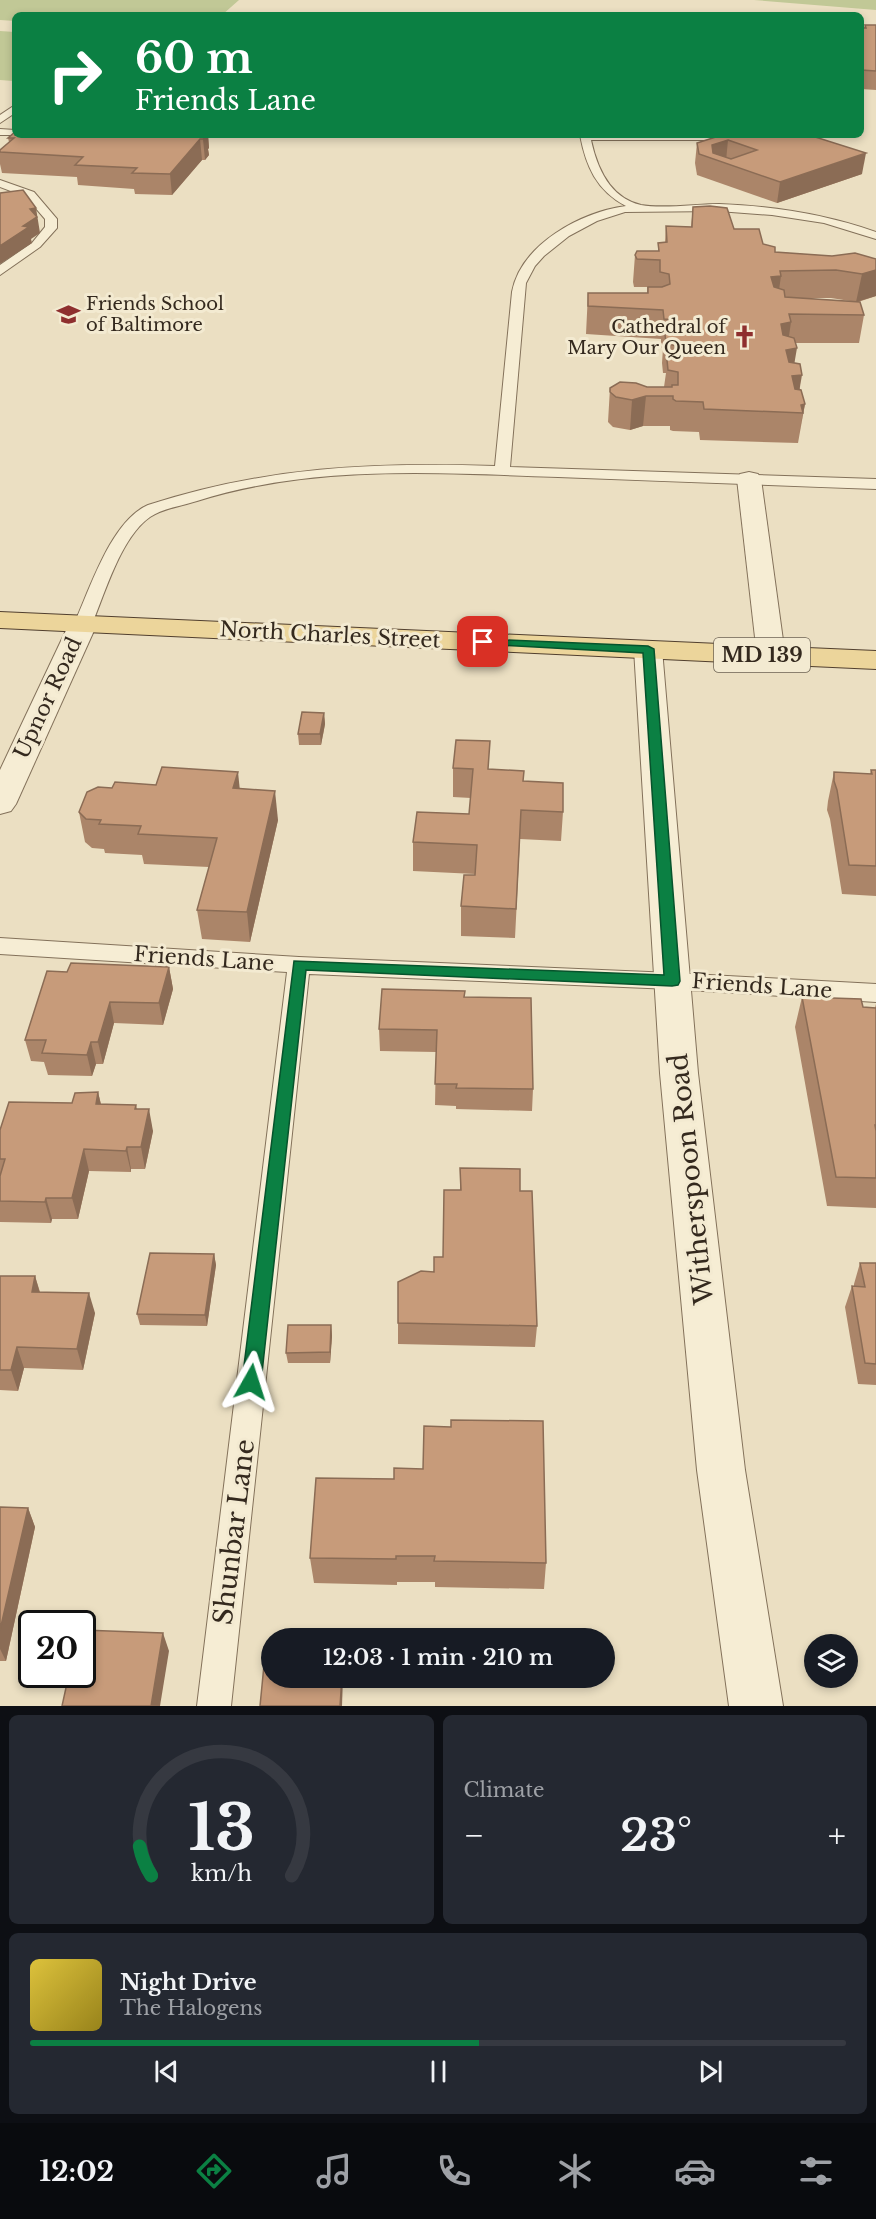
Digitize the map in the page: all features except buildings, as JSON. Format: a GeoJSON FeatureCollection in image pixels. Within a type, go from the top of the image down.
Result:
{"type":"FeatureCollection","features":[{"type":"Feature","properties":{"kind":"main road","name":"North Charles Street"},"geometry":{"type":"LineString","coordinates":[[0,620],[876,660]]}},
{"type":"Feature","properties":{"kind":"street"},"geometry":{"type":"LineString","coordinates":[[749,479],[771,655]]}},
{"type":"Feature","properties":{"kind":"street","name":"Upnor Road"},"geometry":{"type":"LineString","coordinates":[[0,804],[82,624]]}},
{"type":"Feature","properties":{"kind":"street","name":"Witherspoon Road"},"geometry":{"type":"LineString","coordinates":[[648,649],[679,1073],[721,1470],[756,1706]]}},
{"type":"Feature","properties":{"kind":"lane"},"geometry":{"type":"LineString","coordinates":[[0,120],[12,110]]}},
{"type":"Feature","properties":{"kind":"lane"},"geometry":{"type":"LineString","coordinates":[[586,138],[600,183],[620,200],[640,208]]}},
{"type":"Feature","properties":{"kind":"lane"},"geometry":{"type":"LineString","coordinates":[[0,183],[30,194],[51,219],[51,228],[36,245],[0,271]]}},
{"type":"Feature","properties":{"kind":"lane"},"geometry":{"type":"LineString","coordinates":[[0,198],[30,194]]}},
{"type":"Feature","properties":{"kind":"lane"},"geometry":{"type":"LineString","coordinates":[[502,470],[518,292],[523,274],[543,252],[573,227],[594,216],[620,209],[690,207],[826,219],[876,236]]}},
{"type":"Feature","properties":{"kind":"lane"},"geometry":{"type":"LineString","coordinates":[[82,624],[124,536],[142,514],[227,487],[291,475],[367,469],[502,470],[876,484]]}},
{"type":"Feature","properties":{"kind":"lane","name":"Friends Lane"},"geometry":{"type":"LineString","coordinates":[[0,946],[299,965],[672,981],[876,993]]}},
{"type":"Feature","properties":{"kind":"lane","name":"Shunbar Lane"},"geometry":{"type":"LineString","coordinates":[[214,1706],[299,965]]}},
{"type":"Feature","properties":{"kind":"green space"},"geometry":{"type":"Polygon","coordinates":[[[0,0],[239,0],[225,12],[12,12],[12,21],[0,20],[0,0]]]}},
{"type":"Feature","properties":{"kind":"green space"},"geometry":{"type":"Polygon","coordinates":[[[754,0],[876,0],[876,10],[754,0]]]}},
{"type":"Feature","properties":{"kind":"green space"},"geometry":{"type":"Polygon","coordinates":[[[0,31],[12,32],[12,81],[0,80],[0,31]]]}},
{"type":"Feature","properties":{"kind":"place","name":"Friends School of Baltimore"},"geometry":{"type":"Point","coordinates":[68,314]}},
{"type":"Feature","properties":{"kind":"place","name":"Cathedral of Mary Our Queen"},"geometry":{"type":"Point","coordinates":[744,337]}},
{"type":"Feature","properties":{"kind":"route"},"geometry":{"type":"LineString","coordinates":[[251,1382],[299,965],[672,981],[648,649],[483,642]]}}]}
